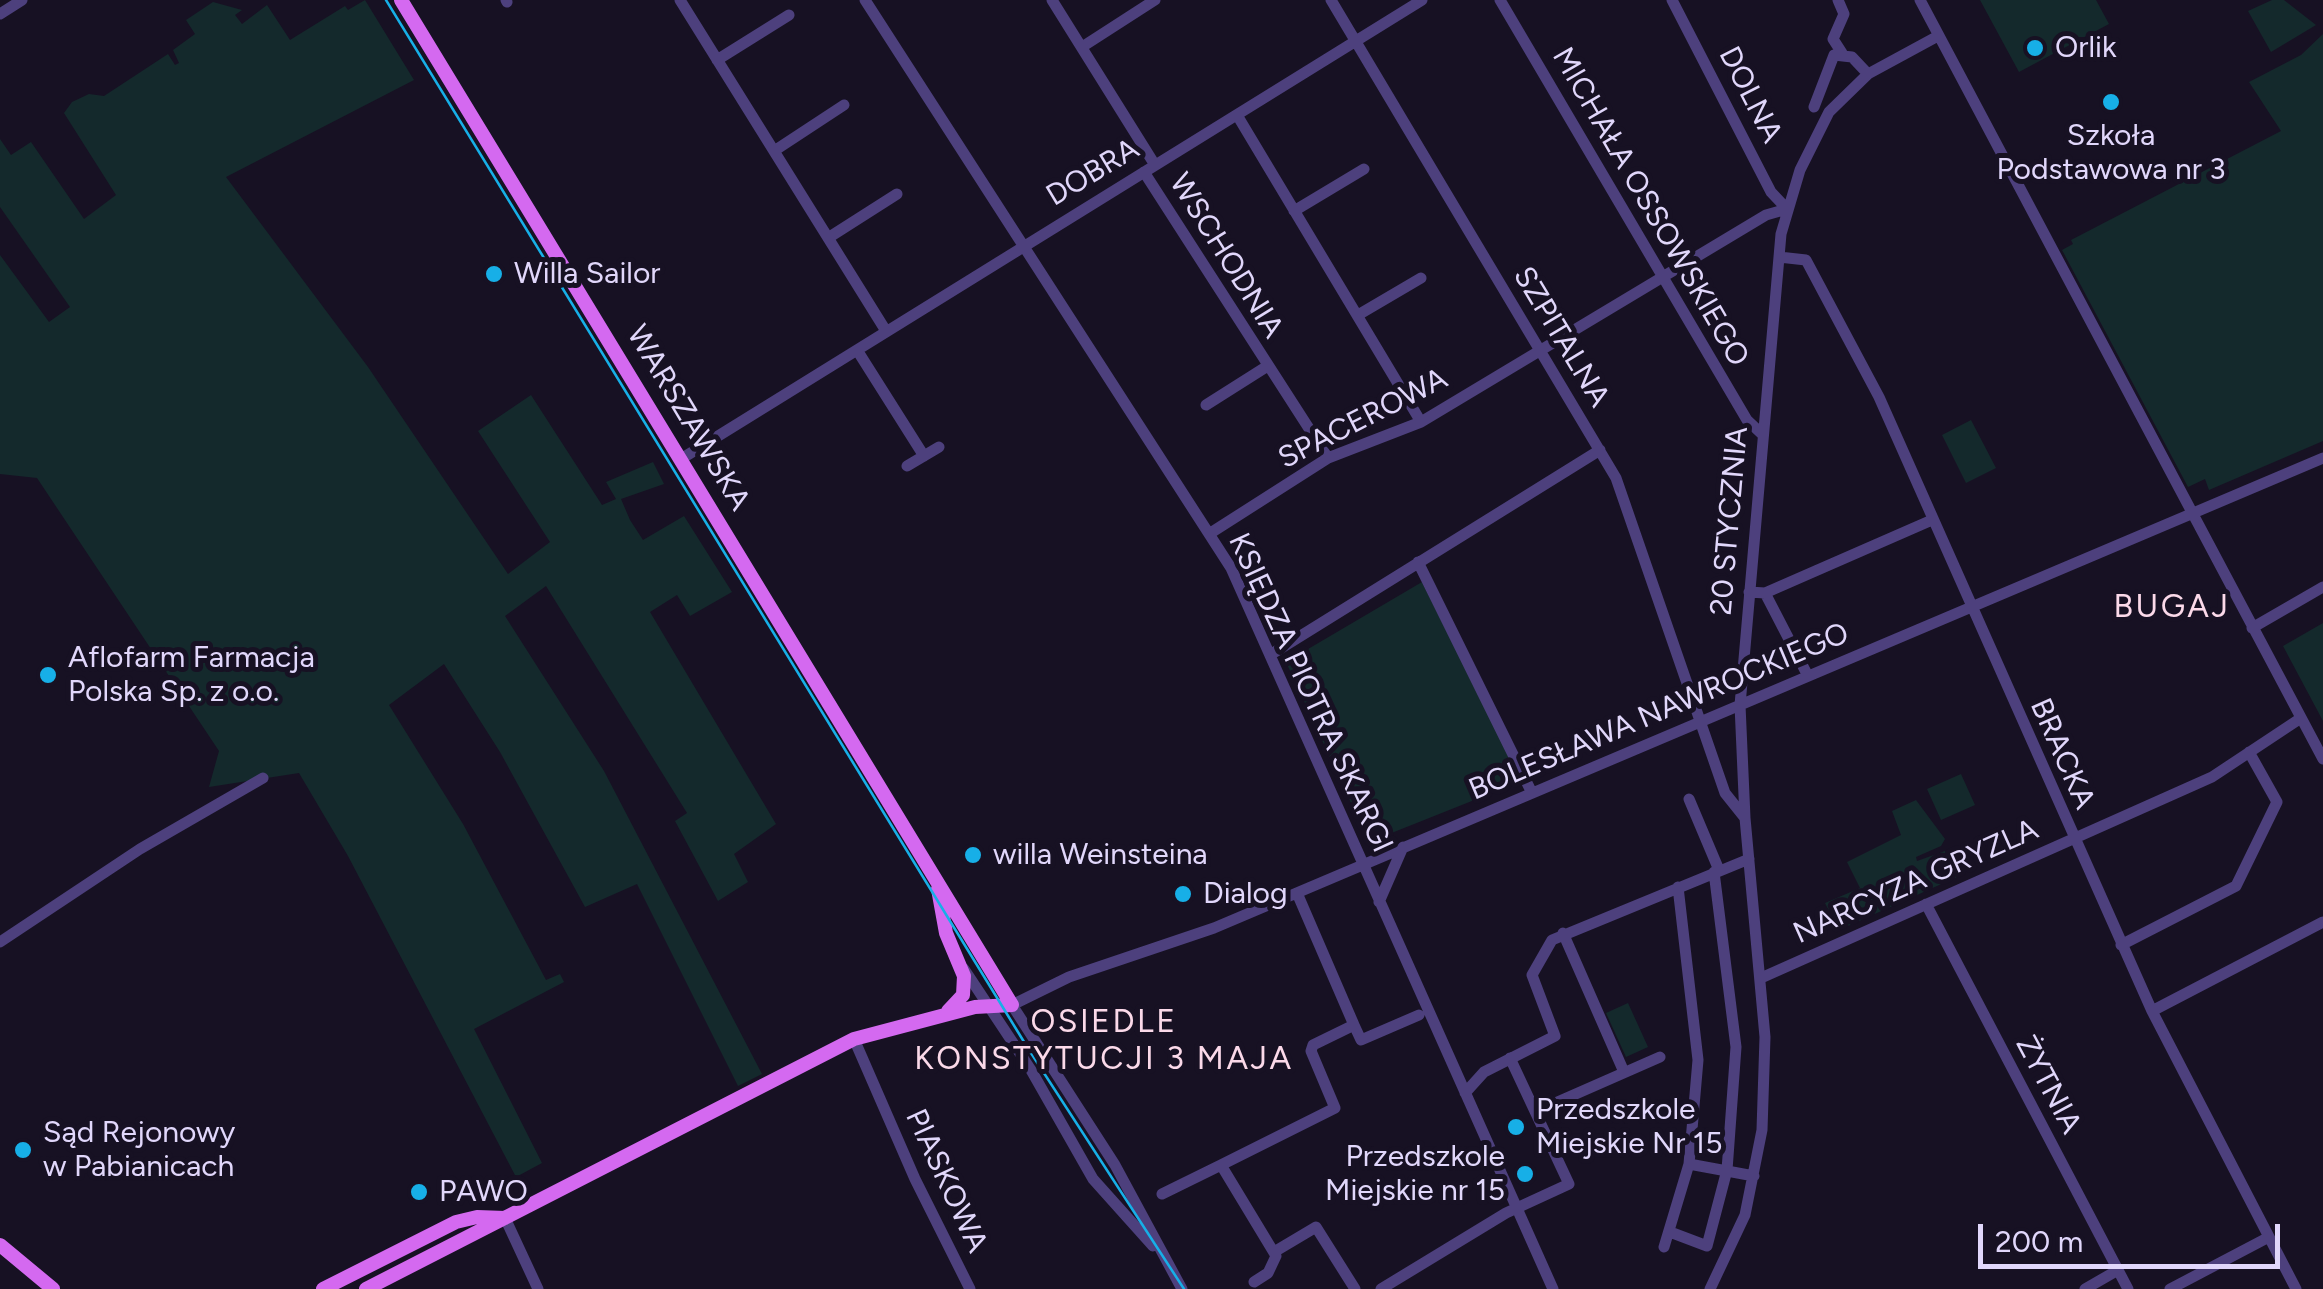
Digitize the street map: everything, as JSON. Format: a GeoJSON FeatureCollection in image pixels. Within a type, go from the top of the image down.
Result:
{"type":"FeatureCollection","features":[{"type":"Feature","properties":{"kind":"main road","name":"WARSZAWSKA"},"geometry":{"type":"LineString","coordinates":[[401,0],[1012,1005]]}},
{"type":"Feature","properties":{"kind":"main road","name":"WARSZAWSKA"},"geometry":{"type":"LineString","coordinates":[[929,864],[949,942],[961,965]]}},
{"type":"Feature","properties":{"kind":"main road"},"geometry":{"type":"LineString","coordinates":[[944,1014],[963,995],[961,965]]}},
{"type":"Feature","properties":{"kind":"main road"},"geometry":{"type":"LineString","coordinates":[[366,1289],[854,1039],[944,1014],[988,1005],[1012,1005]]}},
{"type":"Feature","properties":{"kind":"main road"},"geometry":{"type":"LineString","coordinates":[[323,1289],[456,1222],[476,1216],[505,1218]]}},
{"type":"Feature","properties":{"kind":"main road"},"geometry":{"type":"LineString","coordinates":[[0,1245],[53,1289]]}},
{"type":"Feature","properties":{"kind":"street"},"geometry":{"type":"LineString","coordinates":[[0,14],[22,0]]}},
{"type":"Feature","properties":{"kind":"street"},"geometry":{"type":"LineString","coordinates":[[680,0],[886,331]]}},
{"type":"Feature","properties":{"kind":"street","name":"KSIĘDZA PIOTRA SKARGI"},"geometry":{"type":"LineString","coordinates":[[865,0],[1231,568],[1553,1289]]}},
{"type":"Feature","properties":{"kind":"street","name":"WSCHODNIA"},"geometry":{"type":"LineString","coordinates":[[1052,0],[1266,367],[1328,458]]}},
{"type":"Feature","properties":{"kind":"street"},"geometry":{"type":"LineString","coordinates":[[1082,47],[1154,0]]}},
{"type":"Feature","properties":{"kind":"street","name":"SZPITALNA"},"geometry":{"type":"LineString","coordinates":[[1331,0],[1616,478],[1725,792],[1745,818]]}},
{"type":"Feature","properties":{"kind":"street","name":"DOBRA"},"geometry":{"type":"LineString","coordinates":[[681,458],[1422,0]]}},
{"type":"Feature","properties":{"kind":"street","name":"MICHAŁA OSSOWSKIEGO"},"geometry":{"type":"LineString","coordinates":[[1500,0],[1746,420],[1763,435]]}},
{"type":"Feature","properties":{"kind":"street","name":"DOLNA"},"geometry":{"type":"LineString","coordinates":[[1672,0],[1771,192],[1787,210]]}},
{"type":"Feature","properties":{"kind":"street"},"geometry":{"type":"LineString","coordinates":[[1920,0],[2323,759]]}},
{"type":"Feature","properties":{"kind":"street"},"geometry":{"type":"LineString","coordinates":[[1839,2],[1844,14],[1833,40],[1868,74]]}},
{"type":"Feature","properties":{"kind":"street"},"geometry":{"type":"LineString","coordinates":[[717,60],[789,15]]}},
{"type":"Feature","properties":{"kind":"street","name":"20 STYCZNIA"},"geometry":{"type":"LineString","coordinates":[[1710,1289],[1730,1254],[1754,1176],[1765,1080],[1740,705],[1778,257],[1800,170],[1829,112],[1868,74],[1938,36]]}},
{"type":"Feature","properties":{"kind":"street"},"geometry":{"type":"LineString","coordinates":[[1814,107],[1834,55],[1842,52]]}},
{"type":"Feature","properties":{"kind":"street"},"geometry":{"type":"LineString","coordinates":[[774,151],[844,106]]}},
{"type":"Feature","properties":{"kind":"street"},"geometry":{"type":"LineString","coordinates":[[1237,114],[1421,422]]}},
{"type":"Feature","properties":{"kind":"street"},"geometry":{"type":"LineString","coordinates":[[1294,211],[1364,169]]}},
{"type":"Feature","properties":{"kind":"street"},"geometry":{"type":"LineString","coordinates":[[828,238],[897,194]]}},
{"type":"Feature","properties":{"kind":"street","name":"SPACEROWA"},"geometry":{"type":"LineString","coordinates":[[1209,534],[1328,458],[1421,422],[1766,216],[1787,210]]}},
{"type":"Feature","properties":{"kind":"street","name":"BRACKA"},"geometry":{"type":"LineString","coordinates":[[1778,257],[1806,260],[1899,438],[2121,945],[2296,1289]]}},
{"type":"Feature","properties":{"kind":"street"},"geometry":{"type":"LineString","coordinates":[[1358,315],[1420,278]]}},
{"type":"Feature","properties":{"kind":"street"},"geometry":{"type":"LineString","coordinates":[[857,350],[924,456]]}},
{"type":"Feature","properties":{"kind":"street","name":"WSCHODNIA"},"geometry":{"type":"LineString","coordinates":[[1206,404],[1266,367]]}},
{"type":"Feature","properties":{"kind":"street"},"geometry":{"type":"LineString","coordinates":[[906,466],[939,447]]}},
{"type":"Feature","properties":{"kind":"street"},"geometry":{"type":"LineString","coordinates":[[1270,655],[1600,450]]}},
{"type":"Feature","properties":{"kind":"street","name":"BOLESŁAWA NAWROCKIEGO"},"geometry":{"type":"LineString","coordinates":[[1012,1005],[1069,977],[1214,928],[2323,458]]}},
{"type":"Feature","properties":{"kind":"street"},"geometry":{"type":"LineString","coordinates":[[1749,592],[1765,593],[1932,520]]}},
{"type":"Feature","properties":{"kind":"street"},"geometry":{"type":"LineString","coordinates":[[1418,562],[1532,793]]}},
{"type":"Feature","properties":{"kind":"street"},"geometry":{"type":"LineString","coordinates":[[2252,628],[2323,587]]}},
{"type":"Feature","properties":{"kind":"street"},"geometry":{"type":"LineString","coordinates":[[1765,593],[1808,676]]}},
{"type":"Feature","properties":{"kind":"street","name":"NARCYZA GRYZLA"},"geometry":{"type":"LineString","coordinates":[[1761,978],[2212,778],[2301,718]]}},
{"type":"Feature","properties":{"kind":"street"},"geometry":{"type":"LineString","coordinates":[[2121,945],[2236,886],[2277,802],[2249,752]]}},
{"type":"Feature","properties":{"kind":"street"},"geometry":{"type":"LineString","coordinates":[[0,942],[140,849],[263,778]]}},
{"type":"Feature","properties":{"kind":"street"},"geometry":{"type":"LineString","coordinates":[[1670,1232],[1707,1246],[1726,1170],[1736,1048],[1716,871],[1689,799]]}},
{"type":"Feature","properties":{"kind":"street"},"geometry":{"type":"LineString","coordinates":[[1379,902],[1403,848]]}},
{"type":"Feature","properties":{"kind":"street"},"geometry":{"type":"LineString","coordinates":[[1465,1093],[1484,1072],[1555,1036],[1532,974],[1552,940],[1563,932],[1748,859]]}},
{"type":"Feature","properties":{"kind":"street"},"geometry":{"type":"LineString","coordinates":[[1664,1247],[1689,1164],[1698,1060],[1678,887]]}},
{"type":"Feature","properties":{"kind":"street"},"geometry":{"type":"LineString","coordinates":[[1297,893],[1361,1040],[1419,1016]]}},
{"type":"Feature","properties":{"kind":"street","name":"ŻYTNIA"},"geometry":{"type":"LineString","coordinates":[[1926,904],[2128,1289]]}},
{"type":"Feature","properties":{"kind":"street"},"geometry":{"type":"LineString","coordinates":[[2152,1010],[2323,922]]}},
{"type":"Feature","properties":{"kind":"street"},"geometry":{"type":"LineString","coordinates":[[1563,932],[1624,1072]]}},
{"type":"Feature","properties":{"kind":"street","name":"WARSZAWSKA"},"geometry":{"type":"LineString","coordinates":[[961,965],[1091,1176],[1162,1257]]}},
{"type":"Feature","properties":{"kind":"street","name":"WARSZAWSKA"},"geometry":{"type":"LineString","coordinates":[[1012,1005],[1114,1165],[1182,1289]]}},
{"type":"Feature","properties":{"kind":"street"},"geometry":{"type":"LineString","coordinates":[[1162,1194],[1335,1108],[1311,1047],[1354,1026]]}},
{"type":"Feature","properties":{"kind":"street","name":"PIASKOWA"},"geometry":{"type":"LineString","coordinates":[[854,1039],[915,1180],[970,1289]]}},
{"type":"Feature","properties":{"kind":"street"},"geometry":{"type":"LineString","coordinates":[[1381,1289],[1516,1208],[1569,1184],[1510,1058]]}},
{"type":"Feature","properties":{"kind":"street"},"geometry":{"type":"LineString","coordinates":[[1536,1112],[1660,1058]]}},
{"type":"Feature","properties":{"kind":"street"},"geometry":{"type":"LineString","coordinates":[[1689,1164],[1754,1176]]}},
{"type":"Feature","properties":{"kind":"street"},"geometry":{"type":"LineString","coordinates":[[1221,1165],[1274,1252],[1276,1262],[1254,1282]]}},
{"type":"Feature","properties":{"kind":"street"},"geometry":{"type":"LineString","coordinates":[[505,1218],[538,1289]]}},
{"type":"Feature","properties":{"kind":"street"},"geometry":{"type":"LineString","coordinates":[[1274,1252],[1316,1227],[1355,1289]]}},
{"type":"Feature","properties":{"kind":"street"},"geometry":{"type":"LineString","coordinates":[[2170,1289],[2268,1237]]}},
{"type":"Feature","properties":{"kind":"street"},"geometry":{"type":"LineString","coordinates":[[2085,1289],[2118,1270]]}},
{"type":"Feature","properties":{"kind":"green space"},"geometry":{"type":"Polygon","coordinates":[[[365,0],[414,80],[226,177],[368,367],[508,574],[550,542],[478,431],[531,395],[602,505],[616,499],[606,482],[653,462],[664,484],[621,499],[630,520],[643,540],[684,516],[732,592],[690,616],[677,595],[650,612],[776,824],[734,854],[748,882],[718,901],[675,821],[687,813],[546,586],[505,616],[604,771],[762,1074],[738,1086],[637,884],[585,907],[500,752],[444,664],[389,705],[463,824],[546,980],[560,974],[564,982],[474,1029],[542,1163],[516,1177],[348,856],[299,773],[209,787],[219,751],[37,478],[0,474],[0,255],[49,322],[70,307],[0,207],[0,139],[11,155],[31,142],[84,219],[116,195],[64,113],[72,102],[89,94],[104,96],[168,54],[175,65],[179,63],[173,50],[195,34],[186,20],[213,2],[242,10],[235,15],[242,24],[267,5],[290,40],[345,6],[348,10],[365,0]]]}},
{"type":"Feature","properties":{"kind":"green space","name":"Orlik"},"geometry":{"type":"Polygon","coordinates":[[[1980,0],[2096,0],[2109,24],[2019,72],[1980,0]]]}},
{"type":"Feature","properties":{"kind":"green space"},"geometry":{"type":"Polygon","coordinates":[[[2272,0],[2284,0],[2316,25],[2271,52],[2248,11],[2272,0]]]}},
{"type":"Feature","properties":{"kind":"green space"},"geometry":{"type":"Polygon","coordinates":[[[2323,34],[2323,441],[2209,490],[2205,479],[2188,487],[2062,250],[2073,244],[2071,240],[2281,131],[2249,82],[2301,55],[2323,34]]]}},
{"type":"Feature","properties":{"kind":"green space"},"geometry":{"type":"Polygon","coordinates":[[[1971,420],[1996,468],[1966,483],[1942,435],[1971,420]]]}},
{"type":"Feature","properties":{"kind":"green space"},"geometry":{"type":"Polygon","coordinates":[[[1422,582],[1522,781],[1369,842],[1286,662],[1422,582]]]}},
{"type":"Feature","properties":{"kind":"green space"},"geometry":{"type":"Polygon","coordinates":[[[2323,623],[2323,721],[2283,646],[2323,623]]]}},
{"type":"Feature","properties":{"kind":"green space"},"geometry":{"type":"Polygon","coordinates":[[[1961,774],[1975,805],[1941,820],[1927,789],[1961,774]]]}},
{"type":"Feature","properties":{"kind":"green space"},"geometry":{"type":"Polygon","coordinates":[[[1916,800],[1945,839],[1941,846],[1916,857],[1917,861],[1945,851],[1957,877],[1839,930],[1825,903],[1860,888],[1847,862],[1901,835],[1892,811],[1916,800]]]}},
{"type":"Feature","properties":{"kind":"green space"},"geometry":{"type":"Polygon","coordinates":[[[1628,1003],[1648,1047],[1626,1057],[1606,1013],[1628,1003]]]}},
{"type":"Feature","properties":{"kind":"tram line"},"geometry":{"type":"LineString","coordinates":[[386,0],[1029,1050],[1184,1289]]}},
{"type":"Feature","properties":{"kind":"place","name":"Orlik"},"geometry":{"type":"Point","coordinates":[2035,48]}},
{"type":"Feature","properties":{"kind":"place","name":"Szkoła Podstawowa nr 3"},"geometry":{"type":"Point","coordinates":[2111,102]}},
{"type":"Feature","properties":{"kind":"place","name":"Willa Sailor"},"geometry":{"type":"Point","coordinates":[494,274]}},
{"type":"Feature","properties":{"kind":"place","name":"Aflofarm Farmacja Polska Sp. z o.o."},"geometry":{"type":"Point","coordinates":[48,675]}},
{"type":"Feature","properties":{"kind":"place","name":"willa Weinsteina"},"geometry":{"type":"Point","coordinates":[973,855]}},
{"type":"Feature","properties":{"kind":"place","name":"Dialog"},"geometry":{"type":"Point","coordinates":[1183,894]}},
{"type":"Feature","properties":{"kind":"place","name":"Przedszkole Miejskie Nr 15"},"geometry":{"type":"Point","coordinates":[1516,1127]}},
{"type":"Feature","properties":{"kind":"place","name":"Sąd Rejonowy w Pabianicach"},"geometry":{"type":"Point","coordinates":[23,1150]}},
{"type":"Feature","properties":{"kind":"place","name":"Przedszkole Miejskie nr 15"},"geometry":{"type":"Point","coordinates":[1525,1174]}},
{"type":"Feature","properties":{"kind":"place","name":"PAWO"},"geometry":{"type":"Point","coordinates":[419,1192]}},
{"type":"Feature","properties":{"kind":"district","name":"BUGAJ"},"geometry":{"type":"Point","coordinates":[2172,608]}},
{"type":"Feature","properties":{"kind":"district","name":"OSIEDLE KONSTYTUCJI 3 MAJA"},"geometry":{"type":"Point","coordinates":[1104,1042]}}]}
